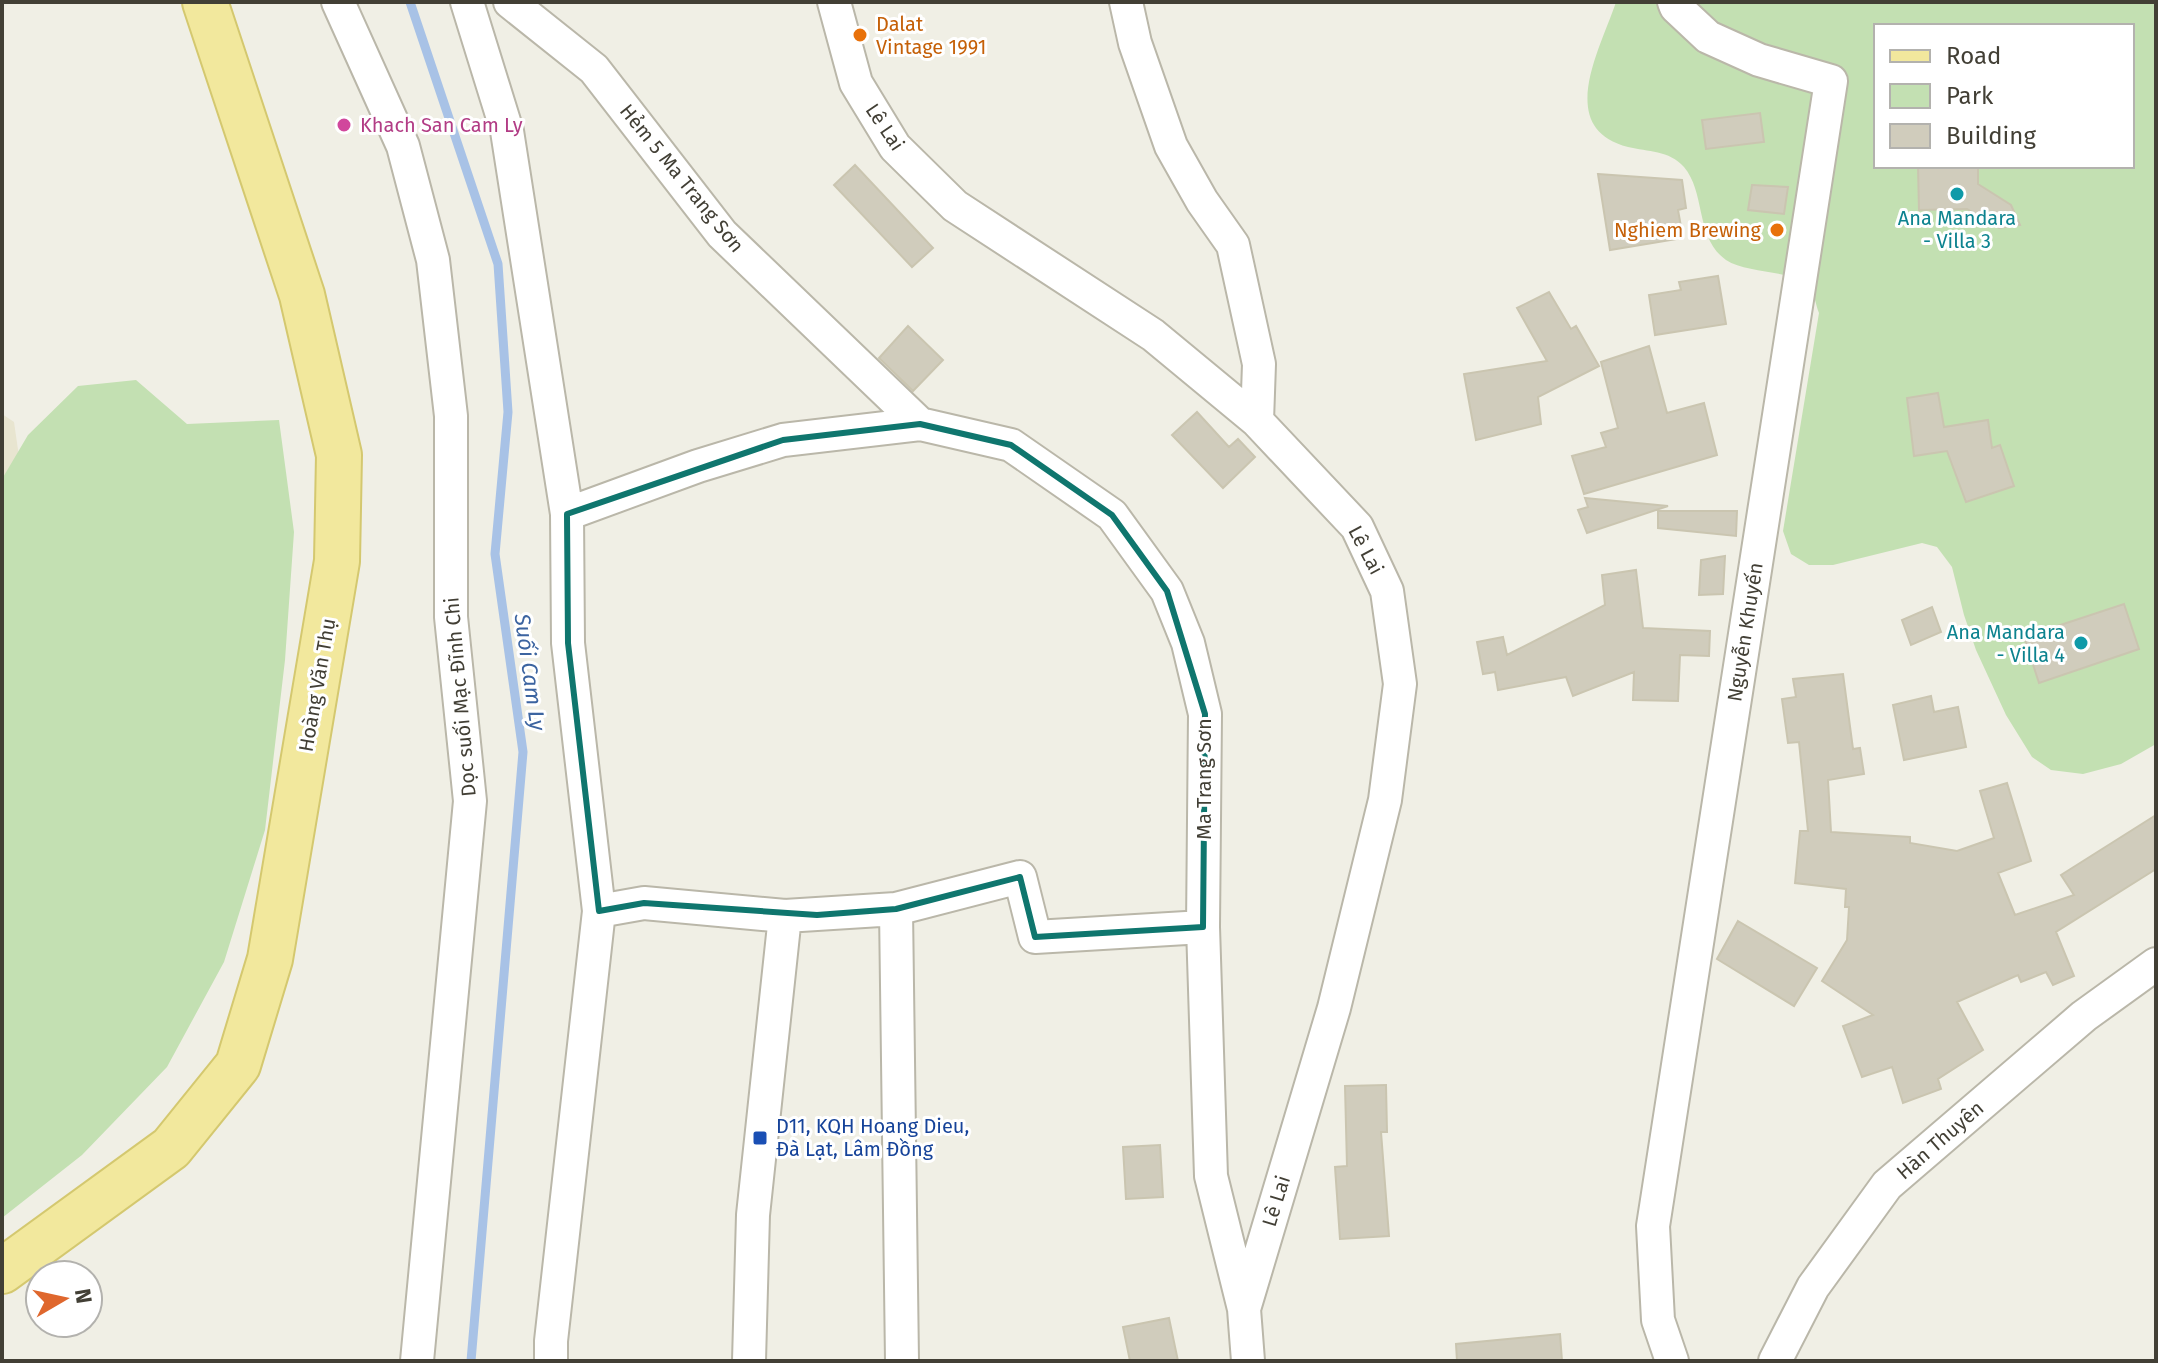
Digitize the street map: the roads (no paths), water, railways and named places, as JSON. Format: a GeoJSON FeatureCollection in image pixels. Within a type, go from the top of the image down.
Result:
{"type":"FeatureCollection","features":[{"type":"Feature","properties":{"kind":"main road","name":"Hoàng Văn Thụ"},"geometry":{"type":"LineString","coordinates":[[2,1271],[171,1148],[238,1065],[270,959],[337,561],[339,455],[302,295],[205,2]]}},
{"type":"Feature","properties":{"kind":"street","name":"Dọc suối Mạc Đĩnh Chi"},"geometry":{"type":"LineString","coordinates":[[338,2],[403,146],[433,260],[451,416],[451,617],[470,801],[417,1361]]}},
{"type":"Feature","properties":{"kind":"street"},"geometry":{"type":"LineString","coordinates":[[467,2],[507,131],[567,514],[568,643],[599,911],[551,1361]]}},
{"type":"Feature","properties":{"kind":"street","name":"Hẻm 5 Ma Trang Sơn"},"geometry":{"type":"LineString","coordinates":[[510,2],[594,69],[722,234],[920,424]]}},
{"type":"Feature","properties":{"kind":"street","name":"Lê Lai"},"geometry":{"type":"LineString","coordinates":[[834,2],[856,83],[895,147],[955,206],[1153,335],[1257,421],[1357,527],[1387,591],[1400,684],[1385,800],[1334,1008],[1244,1309]]}},
{"type":"Feature","properties":{"kind":"street"},"geometry":{"type":"LineString","coordinates":[[1126,2],[1135,43],[1171,146],[1202,201],[1233,245],[1259,364],[1257,421]]}},
{"type":"Feature","properties":{"kind":"street","name":"Nguyễn Khuyến"},"geometry":{"type":"LineString","coordinates":[[1672,1361],[1658,1320],[1653,1226],[1831,81],[1759,60],[1708,37],[1674,2]]}},
{"type":"Feature","properties":{"kind":"street","name":"Ma Trang Sơn"},"geometry":{"type":"LineString","coordinates":[[567,514],[698,466],[783,440],[920,424],[1011,445],[1112,515],[1167,591],[1188,643],[1205,714],[1203,927],[1211,1176],[1244,1309]]}},
{"type":"Feature","properties":{"kind":"street"},"geometry":{"type":"LineString","coordinates":[[599,911],[644,903],[785,916],[896,909],[1020,877],[1035,937],[1203,927]]}},
{"type":"Feature","properties":{"kind":"street"},"geometry":{"type":"LineString","coordinates":[[896,909],[902,1361]]}},
{"type":"Feature","properties":{"kind":"street"},"geometry":{"type":"LineString","coordinates":[[749,1361],[753,1215],[785,916]]}},
{"type":"Feature","properties":{"kind":"street","name":"Hàn Thuyên"},"geometry":{"type":"LineString","coordinates":[[1775,1361],[1813,1287],[1887,1185],[2084,1016],[2156,964]]}},
{"type":"Feature","properties":{"kind":"street"},"geometry":{"type":"LineString","coordinates":[[1244,1309],[1248,1361]]}},
{"type":"Feature","properties":{"kind":"waterway","name":"Suối Cam Ly"},"geometry":{"type":"LineString","coordinates":[[410,2],[498,264],[508,412],[495,554],[523,752],[471,1361]]}},
{"type":"Feature","properties":{"kind":"place","name":"Dalat Vintage 1991"},"geometry":{"type":"Point","coordinates":[860,35]}},
{"type":"Feature","properties":{"kind":"place","name":"Khach San Cam Ly"},"geometry":{"type":"Point","coordinates":[344,125]}},
{"type":"Feature","properties":{"kind":"place","name":"Ana Mandara - Villa 3"},"geometry":{"type":"Point","coordinates":[1957,194]}},
{"type":"Feature","properties":{"kind":"place","name":"Nghiem Brewing"},"geometry":{"type":"Point","coordinates":[1777,230]}},
{"type":"Feature","properties":{"kind":"place","name":"Ana Mandara - Villa 4"},"geometry":{"type":"Point","coordinates":[2081,643]}},
{"type":"Feature","properties":{"kind":"place","name":"D11, KQH Hoang Dieu, Đà Lạt, Lâm Đồng"},"geometry":{"type":"Point","coordinates":[760,1138]}}]}
